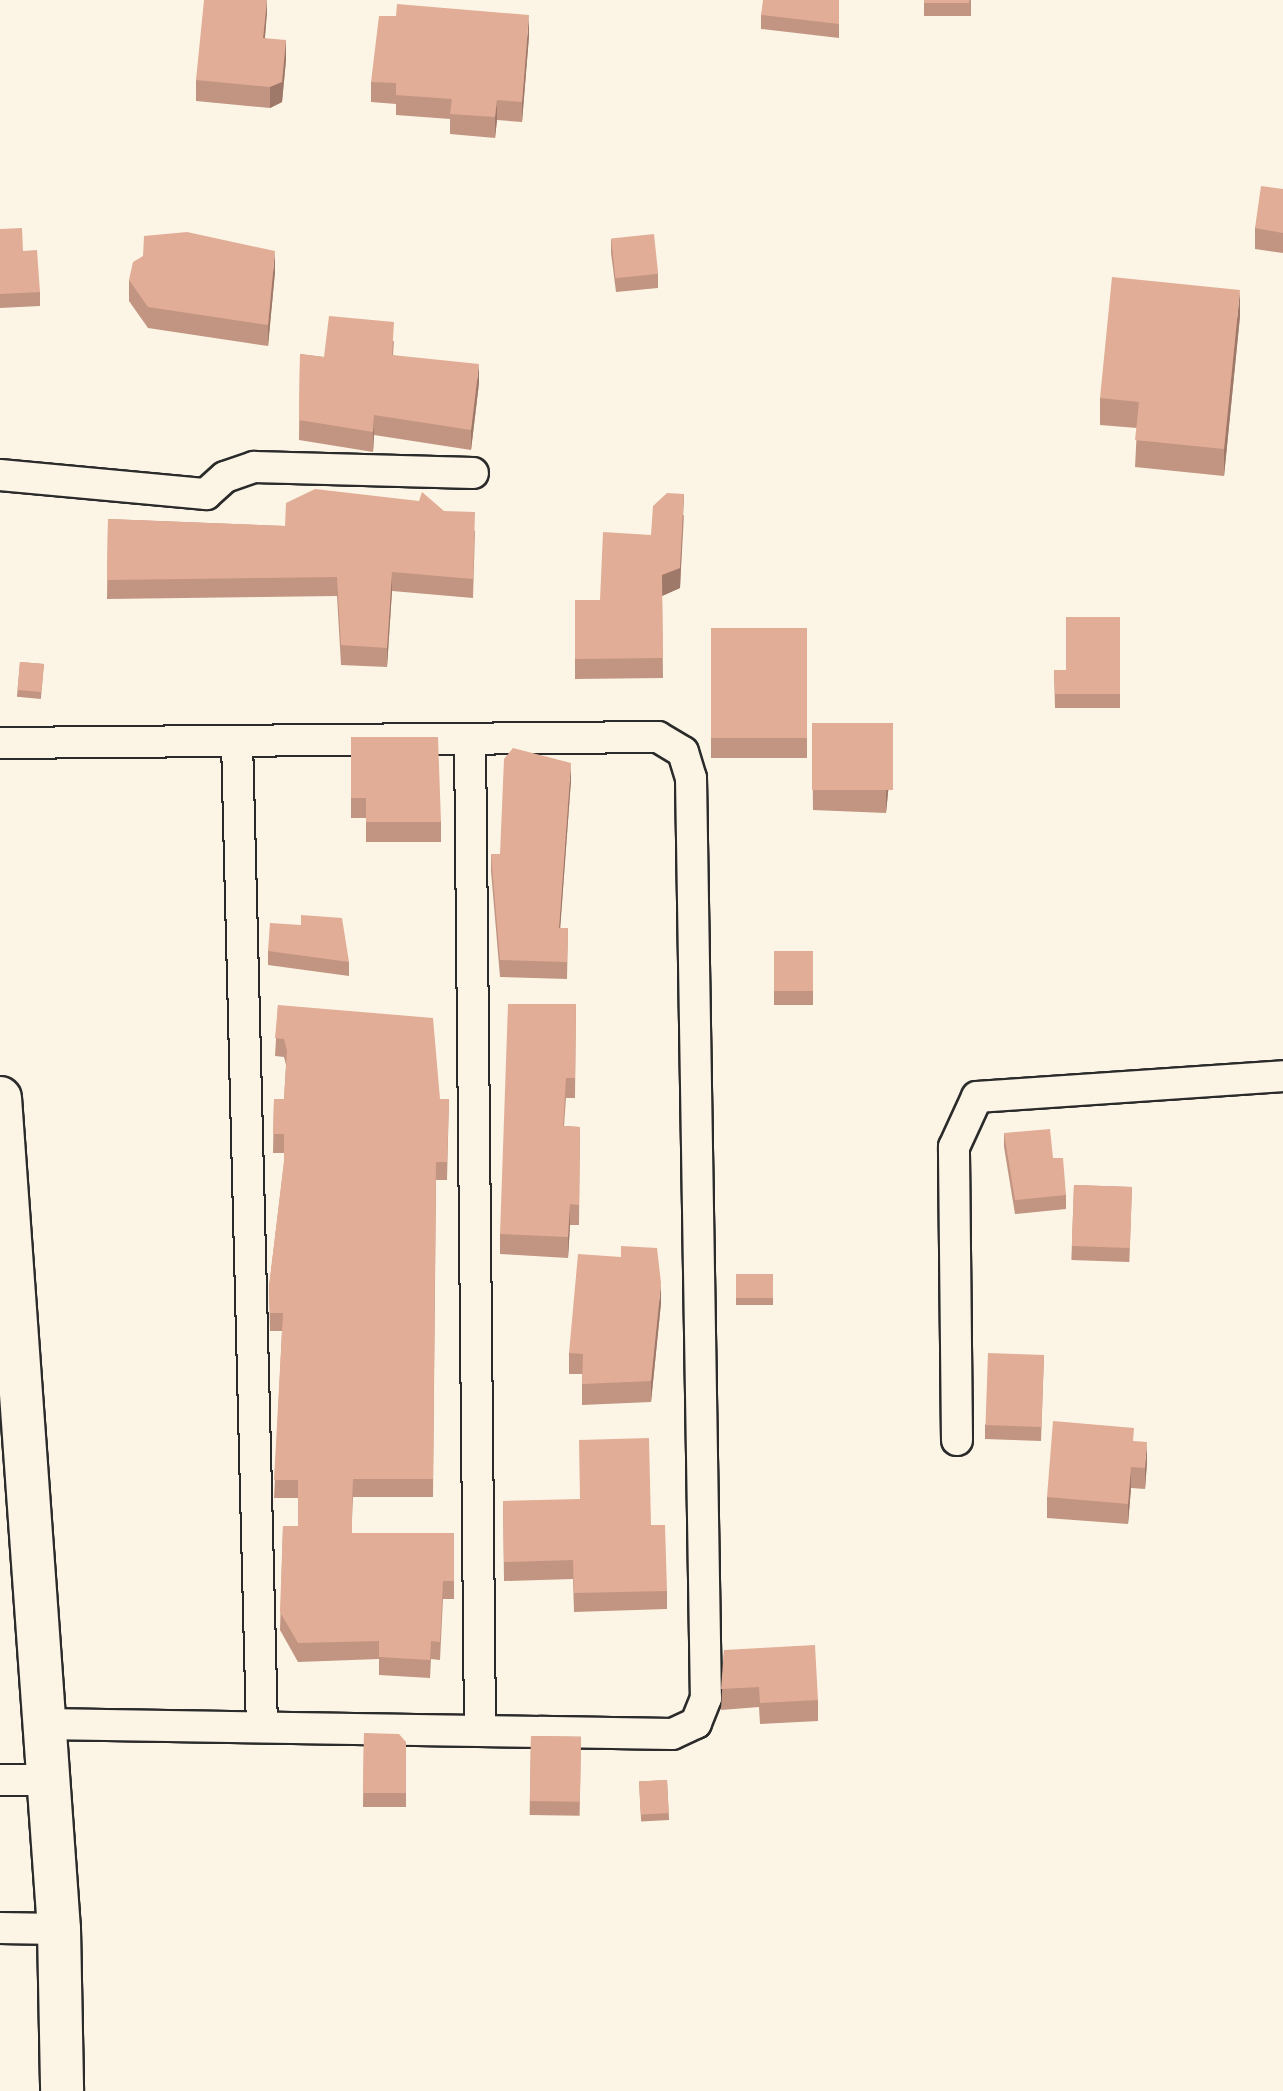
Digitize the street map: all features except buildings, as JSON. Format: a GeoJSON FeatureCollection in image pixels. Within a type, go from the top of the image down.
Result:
{"type":"FeatureCollection","features":[{"type":"Feature","properties":{"kind":"street"},"geometry":{"type":"LineString","coordinates":[[0,475],[206,494],[225,477],[254,467],[473,473]]}},
{"type":"Feature","properties":{"kind":"street"},"geometry":{"type":"LineString","coordinates":[[0,743],[658,737],[683,752],[691,778],[706,1698],[696,1723],[672,1734],[44,1724]]}},
{"type":"Feature","properties":{"kind":"street"},"geometry":{"type":"LineString","coordinates":[[470,739],[480,1731]]}},
{"type":"Feature","properties":{"kind":"street"},"geometry":{"type":"LineString","coordinates":[[237,741],[262,1727]]}},
{"type":"Feature","properties":{"kind":"street"},"geometry":{"type":"LineString","coordinates":[[957,1440],[954,1147],[977,1097],[1283,1076]]}},
{"type":"Feature","properties":{"kind":"street"},"geometry":{"type":"LineString","coordinates":[[0,1098],[8,1321],[59,1929],[62,2091]]}},
{"type":"Feature","properties":{"kind":"street"},"geometry":{"type":"LineString","coordinates":[[0,1780],[47,1780]]}},
{"type":"Feature","properties":{"kind":"street"},"geometry":{"type":"LineString","coordinates":[[0,1928],[59,1929]]}}]}
